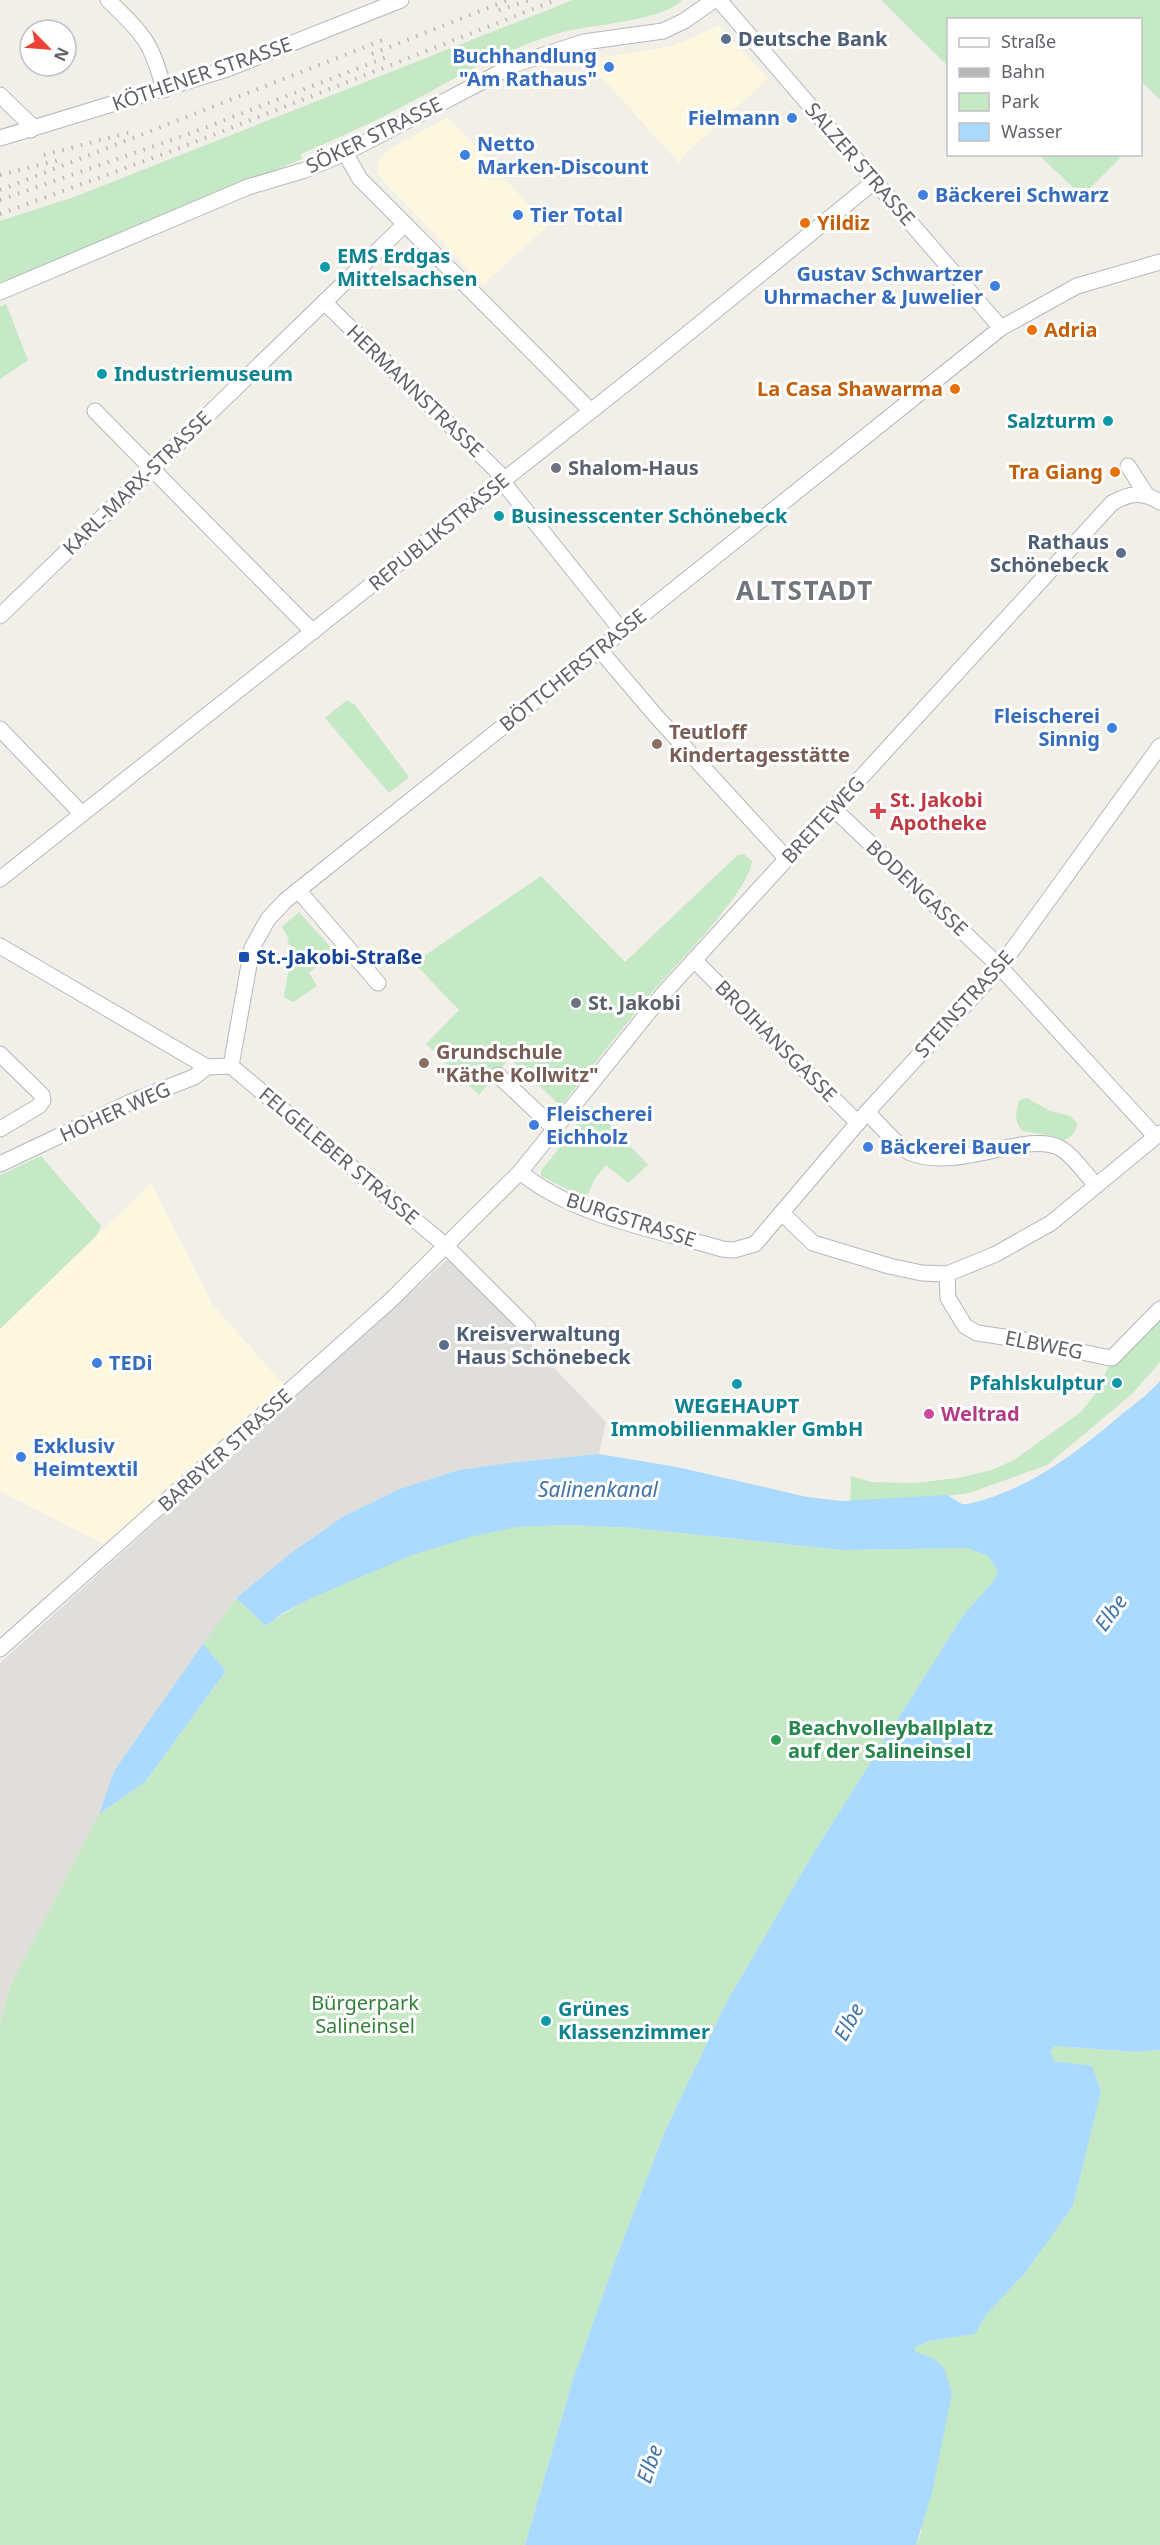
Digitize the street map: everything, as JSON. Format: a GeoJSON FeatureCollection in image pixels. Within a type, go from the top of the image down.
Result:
{"type":"FeatureCollection","features":[{"type":"Feature","properties":{"kind":"street"},"geometry":{"type":"LineString","coordinates":[[108,0],[144,36],[153,50],[164,90]]}},
{"type":"Feature","properties":{"kind":"street","name":"KÖTHENER STRASSE"},"geometry":{"type":"LineString","coordinates":[[0,138],[164,90],[226,69],[401,0]]}},
{"type":"Feature","properties":{"kind":"street","name":"SÖKER STRASSE"},"geometry":{"type":"LineString","coordinates":[[0,292],[248,187],[305,170],[345,153],[516,64],[584,42],[663,30],[684,21],[717,0]]}},
{"type":"Feature","properties":{"kind":"street","name":"SALZER STRASSE"},"geometry":{"type":"LineString","coordinates":[[717,0],[1001,328]]}},
{"type":"Feature","properties":{"kind":"street"},"geometry":{"type":"LineString","coordinates":[[0,95],[30,124],[31,130]]}},
{"type":"Feature","properties":{"kind":"street"},"geometry":{"type":"LineString","coordinates":[[345,153],[360,179],[591,411]]}},
{"type":"Feature","properties":{"kind":"street","name":"REPUBLIKSTRASSE"},"geometry":{"type":"LineString","coordinates":[[0,879],[591,411],[875,181]]}},
{"type":"Feature","properties":{"kind":"street","name":"KARL-MARX-STRASSE"},"geometry":{"type":"LineString","coordinates":[[0,616],[404,225]]}},
{"type":"Feature","properties":{"kind":"street","name":"BÖTTCHERSTRASSE"},"geometry":{"type":"LineString","coordinates":[[231,1066],[252,948],[268,919],[298,890],[1001,328],[1077,286],[1160,262]]}},
{"type":"Feature","properties":{"kind":"street","name":"HERMANNSTRASSE"},"geometry":{"type":"LineString","coordinates":[[324,302],[504,480],[622,631]]}},
{"type":"Feature","properties":{"kind":"street"},"geometry":{"type":"LineString","coordinates":[[95,411],[313,632]]}},
{"type":"Feature","properties":{"kind":"street"},"geometry":{"type":"LineString","coordinates":[[1128,465],[1153,498]]}},
{"type":"Feature","properties":{"kind":"street","name":"BREITEWEG"},"geometry":{"type":"LineString","coordinates":[[520,1172],[694,960],[1092,524],[1118,500],[1130,494],[1153,498]]}},
{"type":"Feature","properties":{"kind":"street"},"geometry":{"type":"LineString","coordinates":[[599,649],[656,716],[787,859]]}},
{"type":"Feature","properties":{"kind":"street"},"geometry":{"type":"LineString","coordinates":[[0,729],[82,814]]}},
{"type":"Feature","properties":{"kind":"street","name":"STEINSTRASSE"},"geometry":{"type":"LineString","coordinates":[[749,1247],[783,1214],[862,1118],[1000,967],[1160,746]]}},
{"type":"Feature","properties":{"kind":"street","name":"BODENGASSE"},"geometry":{"type":"LineString","coordinates":[[834,809],[1000,967],[1157,1134]]}},
{"type":"Feature","properties":{"kind":"street"},"geometry":{"type":"LineString","coordinates":[[298,890],[378,983]]}},
{"type":"Feature","properties":{"kind":"street"},"geometry":{"type":"LineString","coordinates":[[0,946],[207,1067]]}},
{"type":"Feature","properties":{"kind":"street","name":"BROIHANSGASSE"},"geometry":{"type":"LineString","coordinates":[[694,960],[862,1118],[909,1153],[963,1158],[1037,1143],[1050,1144],[1063,1149],[1096,1185]]}},
{"type":"Feature","properties":{"kind":"street"},"geometry":{"type":"LineString","coordinates":[[0,1054],[42,1095],[43,1100],[39,1106],[0,1129]]}},
{"type":"Feature","properties":{"kind":"street","name":"HOHER WEG"},"geometry":{"type":"LineString","coordinates":[[0,1164],[133,1101],[194,1077],[207,1067],[231,1066]]}},
{"type":"Feature","properties":{"kind":"street","name":"FELGELEBER STRASSE"},"geometry":{"type":"LineString","coordinates":[[231,1066],[446,1246],[528,1328]]}},
{"type":"Feature","properties":{"kind":"street"},"geometry":{"type":"LineString","coordinates":[[498,1075],[555,1130]]}},
{"type":"Feature","properties":{"kind":"street"},"geometry":{"type":"LineString","coordinates":[[783,1214],[801,1234],[813,1243],[889,1266],[922,1273],[947,1274],[996,1254],[1051,1223],[1157,1134]]}},
{"type":"Feature","properties":{"kind":"street","name":"BARBYER STRASSE"},"geometry":{"type":"LineString","coordinates":[[0,1649],[266,1413],[446,1246],[520,1172]]}},
{"type":"Feature","properties":{"kind":"street","name":"BURGSTRASSE"},"geometry":{"type":"LineString","coordinates":[[520,1172],[544,1189],[600,1213],[722,1249],[749,1247]]}},
{"type":"Feature","properties":{"kind":"street","name":"ELBWEG"},"geometry":{"type":"LineString","coordinates":[[947,1274],[948,1298],[965,1326],[977,1333],[1031,1341],[1105,1357],[1112,1358],[1160,1309]]}},
{"type":"Feature","properties":{"kind":"shaded area"},"geometry":{"type":"Polygon","coordinates":[[[719,25],[768,79],[681,158],[680,164],[586,60],[673,46],[719,25]]]}},
{"type":"Feature","properties":{"kind":"shaded area"},"geometry":{"type":"Polygon","coordinates":[[[448,117],[538,215],[543,212],[552,222],[483,285],[376,173],[380,158],[388,150],[448,117]]]}},
{"type":"Feature","properties":{"kind":"shaded area"},"geometry":{"type":"Polygon","coordinates":[[[151,1183],[213,1305],[285,1386],[106,1545],[0,1491],[0,1329],[151,1183]]]}},
{"type":"Feature","properties":{"kind":"shaded area"},"geometry":{"type":"Polygon","coordinates":[[[449,1258],[606,1422],[599,1454],[517,1462],[397,1490],[344,1516],[292,1552],[236,1598],[114,1771],[99,1814],[10,1986],[0,2024],[0,1663],[449,1258]]]}},
{"type":"Feature","properties":{"kind":"green space"},"geometry":{"type":"Polygon","coordinates":[[[573,0],[682,0],[672,7],[642,18],[556,34],[514,49],[384,116],[301,154],[302,159],[0,283],[0,221],[74,197],[573,0]]]}},
{"type":"Feature","properties":{"kind":"green space"},"geometry":{"type":"Polygon","coordinates":[[[881,0],[1160,0],[1160,100],[1142,82],[1142,18],[947,18],[947,65],[881,0]]]}},
{"type":"Feature","properties":{"kind":"green space"},"geometry":{"type":"Polygon","coordinates":[[[1040,156],[1122,156],[1082,196],[1040,156]]]}},
{"type":"Feature","properties":{"kind":"green space"},"geometry":{"type":"Polygon","coordinates":[[[6,304],[28,360],[0,379],[0,307],[6,304]]]}},
{"type":"Feature","properties":{"kind":"green space"},"geometry":{"type":"Polygon","coordinates":[[[347,700],[355,705],[409,777],[389,793],[325,718],[347,700]]]}},
{"type":"Feature","properties":{"kind":"green space"},"geometry":{"type":"Polygon","coordinates":[[[744,854],[752,861],[738,892],[708,930],[638,1009],[561,1106],[509,1058],[479,1095],[426,1044],[459,1010],[414,963],[541,876],[625,962],[738,855],[744,854]]]}},
{"type":"Feature","properties":{"kind":"green space"},"geometry":{"type":"Polygon","coordinates":[[[299,912],[334,951],[309,973],[317,986],[293,1002],[284,997],[290,960],[295,948],[287,943],[289,939],[282,927],[299,912]]]}},
{"type":"Feature","properties":{"kind":"green space"},"geometry":{"type":"Polygon","coordinates":[[[1027,1098],[1050,1111],[1070,1116],[1077,1123],[1073,1134],[1063,1141],[1047,1135],[1022,1131],[1016,1113],[1020,1100],[1027,1098]]]}},
{"type":"Feature","properties":{"kind":"green space"},"geometry":{"type":"Polygon","coordinates":[[[592,1106],[648,1165],[628,1183],[606,1165],[594,1180],[586,1199],[541,1176],[541,1171],[592,1106]]]}},
{"type":"Feature","properties":{"kind":"green space"},"geometry":{"type":"Polygon","coordinates":[[[41,1156],[101,1226],[96,1236],[0,1329],[0,1175],[41,1156]]]}},
{"type":"Feature","properties":{"kind":"green space"},"geometry":{"type":"Polygon","coordinates":[[[1160,1309],[1160,1362],[1132,1394],[1047,1465],[969,1493],[850,1508],[851,1476],[871,1482],[914,1483],[958,1478],[992,1470],[1014,1460],[1081,1412],[1097,1392],[1112,1358],[1160,1309]]]}},
{"type":"Feature","properties":{"kind":"green space","name":"Bürgerpark Salineinsel"},"geometry":{"type":"Polygon","coordinates":[[[567,1525],[634,1528],[842,1550],[968,1548],[988,1556],[998,1571],[995,1579],[962,1617],[808,1862],[725,2005],[665,2131],[615,2261],[573,2379],[525,2545],[0,2545],[0,2024],[10,1986],[99,1814],[145,1782],[226,1671],[203,1644],[236,1598],[266,1626],[289,1611],[351,1579],[422,1551],[488,1532],[522,1526],[567,1525]]]}},
{"type":"Feature","properties":{"kind":"green space"},"geometry":{"type":"Polygon","coordinates":[[[1055,2046],[1136,2052],[1160,2050],[1160,2545],[916,2545],[921,2533],[934,2359],[915,2351],[915,2347],[930,2341],[975,2334],[986,2315],[1025,2273],[1073,2206],[1101,2090],[1091,2066],[1053,2061],[1049,2051],[1055,2046]]]}},
{"type":"Feature","properties":{"kind":"water"},"geometry":{"type":"Polygon","coordinates":[[[1160,1381],[1160,2050],[1136,2052],[1055,2046],[1050,2051],[1054,2061],[1092,2066],[1101,2091],[1073,2206],[1025,2273],[986,2315],[975,2334],[930,2341],[915,2347],[915,2351],[934,2359],[944,2368],[952,2393],[932,2493],[916,2545],[525,2545],[573,2379],[615,2261],[665,2131],[725,2005],[808,1862],[962,1617],[995,1579],[998,1571],[988,1556],[968,1548],[842,1550],[634,1528],[567,1525],[516,1527],[474,1536],[412,1555],[316,1596],[283,1613],[266,1626],[236,1598],[292,1552],[344,1516],[397,1490],[459,1470],[517,1462],[599,1454],[677,1467],[807,1497],[842,1501],[947,1495],[962,1504],[968,1504],[1009,1491],[1046,1471],[1098,1434],[1160,1381]]]}},
{"type":"Feature","properties":{"kind":"water"},"geometry":{"type":"Polygon","coordinates":[[[203,1644],[226,1671],[145,1782],[99,1814],[114,1771],[203,1644]]]}},
{"type":"Feature","properties":{"kind":"railway"},"geometry":{"type":"LineString","coordinates":[[372,54],[508,0]]}},
{"type":"Feature","properties":{"kind":"railway"},"geometry":{"type":"LineString","coordinates":[[499,10],[530,0]]}},
{"type":"Feature","properties":{"kind":"railway"},"geometry":{"type":"LineString","coordinates":[[0,214],[172,151],[556,0]]}},
{"type":"Feature","properties":{"kind":"railway"},"geometry":{"type":"LineString","coordinates":[[0,190],[383,40]]}},
{"type":"Feature","properties":{"kind":"railway"},"geometry":{"type":"LineString","coordinates":[[0,200],[194,132],[387,57]]}},
{"type":"Feature","properties":{"kind":"railway"},"geometry":{"type":"LineString","coordinates":[[44,155],[131,132]]}},
{"type":"Feature","properties":{"kind":"railway"},"geometry":{"type":"LineString","coordinates":[[0,175],[59,160]]}},
{"type":"Feature","properties":{"kind":"place","name":"Deutsche Bank"},"geometry":{"type":"Point","coordinates":[726,39]}},
{"type":"Feature","properties":{"kind":"place","name":"Buchhandlung \"Am Rathaus\""},"geometry":{"type":"Point","coordinates":[609,67]}},
{"type":"Feature","properties":{"kind":"place","name":"Fielmann"},"geometry":{"type":"Point","coordinates":[792,118]}},
{"type":"Feature","properties":{"kind":"place","name":"Netto Marken-Discount"},"geometry":{"type":"Point","coordinates":[465,155]}},
{"type":"Feature","properties":{"kind":"place","name":"Bäckerei Schwarz"},"geometry":{"type":"Point","coordinates":[923,195]}},
{"type":"Feature","properties":{"kind":"place","name":"Tier Total"},"geometry":{"type":"Point","coordinates":[518,215]}},
{"type":"Feature","properties":{"kind":"place","name":"Yildiz"},"geometry":{"type":"Point","coordinates":[805,223]}},
{"type":"Feature","properties":{"kind":"place","name":"EMS Erdgas Mittelsachsen"},"geometry":{"type":"Point","coordinates":[325,267]}},
{"type":"Feature","properties":{"kind":"place","name":"Gustav Schwartzer Uhrmacher & Juwelier"},"geometry":{"type":"Point","coordinates":[995,286]}},
{"type":"Feature","properties":{"kind":"place","name":"Adria"},"geometry":{"type":"Point","coordinates":[1032,330]}},
{"type":"Feature","properties":{"kind":"place","name":"Industriemuseum"},"geometry":{"type":"Point","coordinates":[102,374]}},
{"type":"Feature","properties":{"kind":"place","name":"La Casa Shawarma"},"geometry":{"type":"Point","coordinates":[955,389]}},
{"type":"Feature","properties":{"kind":"place","name":"Salzturm"},"geometry":{"type":"Point","coordinates":[1108,421]}},
{"type":"Feature","properties":{"kind":"place","name":"Shalom-Haus"},"geometry":{"type":"Point","coordinates":[556,468]}},
{"type":"Feature","properties":{"kind":"place","name":"Tra Giang"},"geometry":{"type":"Point","coordinates":[1115,472]}},
{"type":"Feature","properties":{"kind":"place","name":"Businesscenter Schönebeck"},"geometry":{"type":"Point","coordinates":[499,516]}},
{"type":"Feature","properties":{"kind":"place","name":"Rathaus Schönebeck"},"geometry":{"type":"Point","coordinates":[1121,553]}},
{"type":"Feature","properties":{"kind":"place","name":"Fleischerei Sinnig"},"geometry":{"type":"Point","coordinates":[1112,728]}},
{"type":"Feature","properties":{"kind":"place","name":"Teutloff Kindertagesstätte"},"geometry":{"type":"Point","coordinates":[657,744]}},
{"type":"Feature","properties":{"kind":"place","name":"St. Jakobi Apotheke"},"geometry":{"type":"Point","coordinates":[878,811]}},
{"type":"Feature","properties":{"kind":"place","name":"St.-Jakobi-Straße"},"geometry":{"type":"Point","coordinates":[244,957]}},
{"type":"Feature","properties":{"kind":"place","name":"St. Jakobi"},"geometry":{"type":"Point","coordinates":[576,1003]}},
{"type":"Feature","properties":{"kind":"place","name":"Grundschule \"Käthe Kollwitz\""},"geometry":{"type":"Point","coordinates":[424,1063]}},
{"type":"Feature","properties":{"kind":"place","name":"Fleischerei Eichholz"},"geometry":{"type":"Point","coordinates":[534,1125]}},
{"type":"Feature","properties":{"kind":"place","name":"Bäckerei Bauer"},"geometry":{"type":"Point","coordinates":[868,1147]}},
{"type":"Feature","properties":{"kind":"place","name":"Kreisverwaltung Haus Schönebeck"},"geometry":{"type":"Point","coordinates":[444,1345]}},
{"type":"Feature","properties":{"kind":"place","name":"TEDi"},"geometry":{"type":"Point","coordinates":[97,1363]}},
{"type":"Feature","properties":{"kind":"place","name":"Pfahlskulptur"},"geometry":{"type":"Point","coordinates":[1117,1383]}},
{"type":"Feature","properties":{"kind":"place","name":"WEGEHAUPT Immobilienmakler GmbH"},"geometry":{"type":"Point","coordinates":[737,1384]}},
{"type":"Feature","properties":{"kind":"place","name":"Weltrad"},"geometry":{"type":"Point","coordinates":[929,1414]}},
{"type":"Feature","properties":{"kind":"place","name":"Exklusiv Heimtextil"},"geometry":{"type":"Point","coordinates":[21,1457]}},
{"type":"Feature","properties":{"kind":"place","name":"Beachvolleyballplatz auf der Salineinsel"},"geometry":{"type":"Point","coordinates":[776,1740]}},
{"type":"Feature","properties":{"kind":"place","name":"Grünes Klassenzimmer"},"geometry":{"type":"Point","coordinates":[546,2021]}},
{"type":"Feature","properties":{"kind":"district","name":"ALTSTADT"},"geometry":{"type":"Point","coordinates":[805,591]}},
{"type":"Feature","properties":{"kind":"water label","name":"Salinenkanal"},"geometry":{"type":"Point","coordinates":[598,1490]}},
{"type":"Feature","properties":{"kind":"water label","name":"Elbe"},"geometry":{"type":"Point","coordinates":[1111,1613]}},
{"type":"Feature","properties":{"kind":"water label","name":"Elbe"},"geometry":{"type":"Point","coordinates":[849,2022]}},
{"type":"Feature","properties":{"kind":"water label","name":"Elbe"},"geometry":{"type":"Point","coordinates":[650,2464]}}]}
